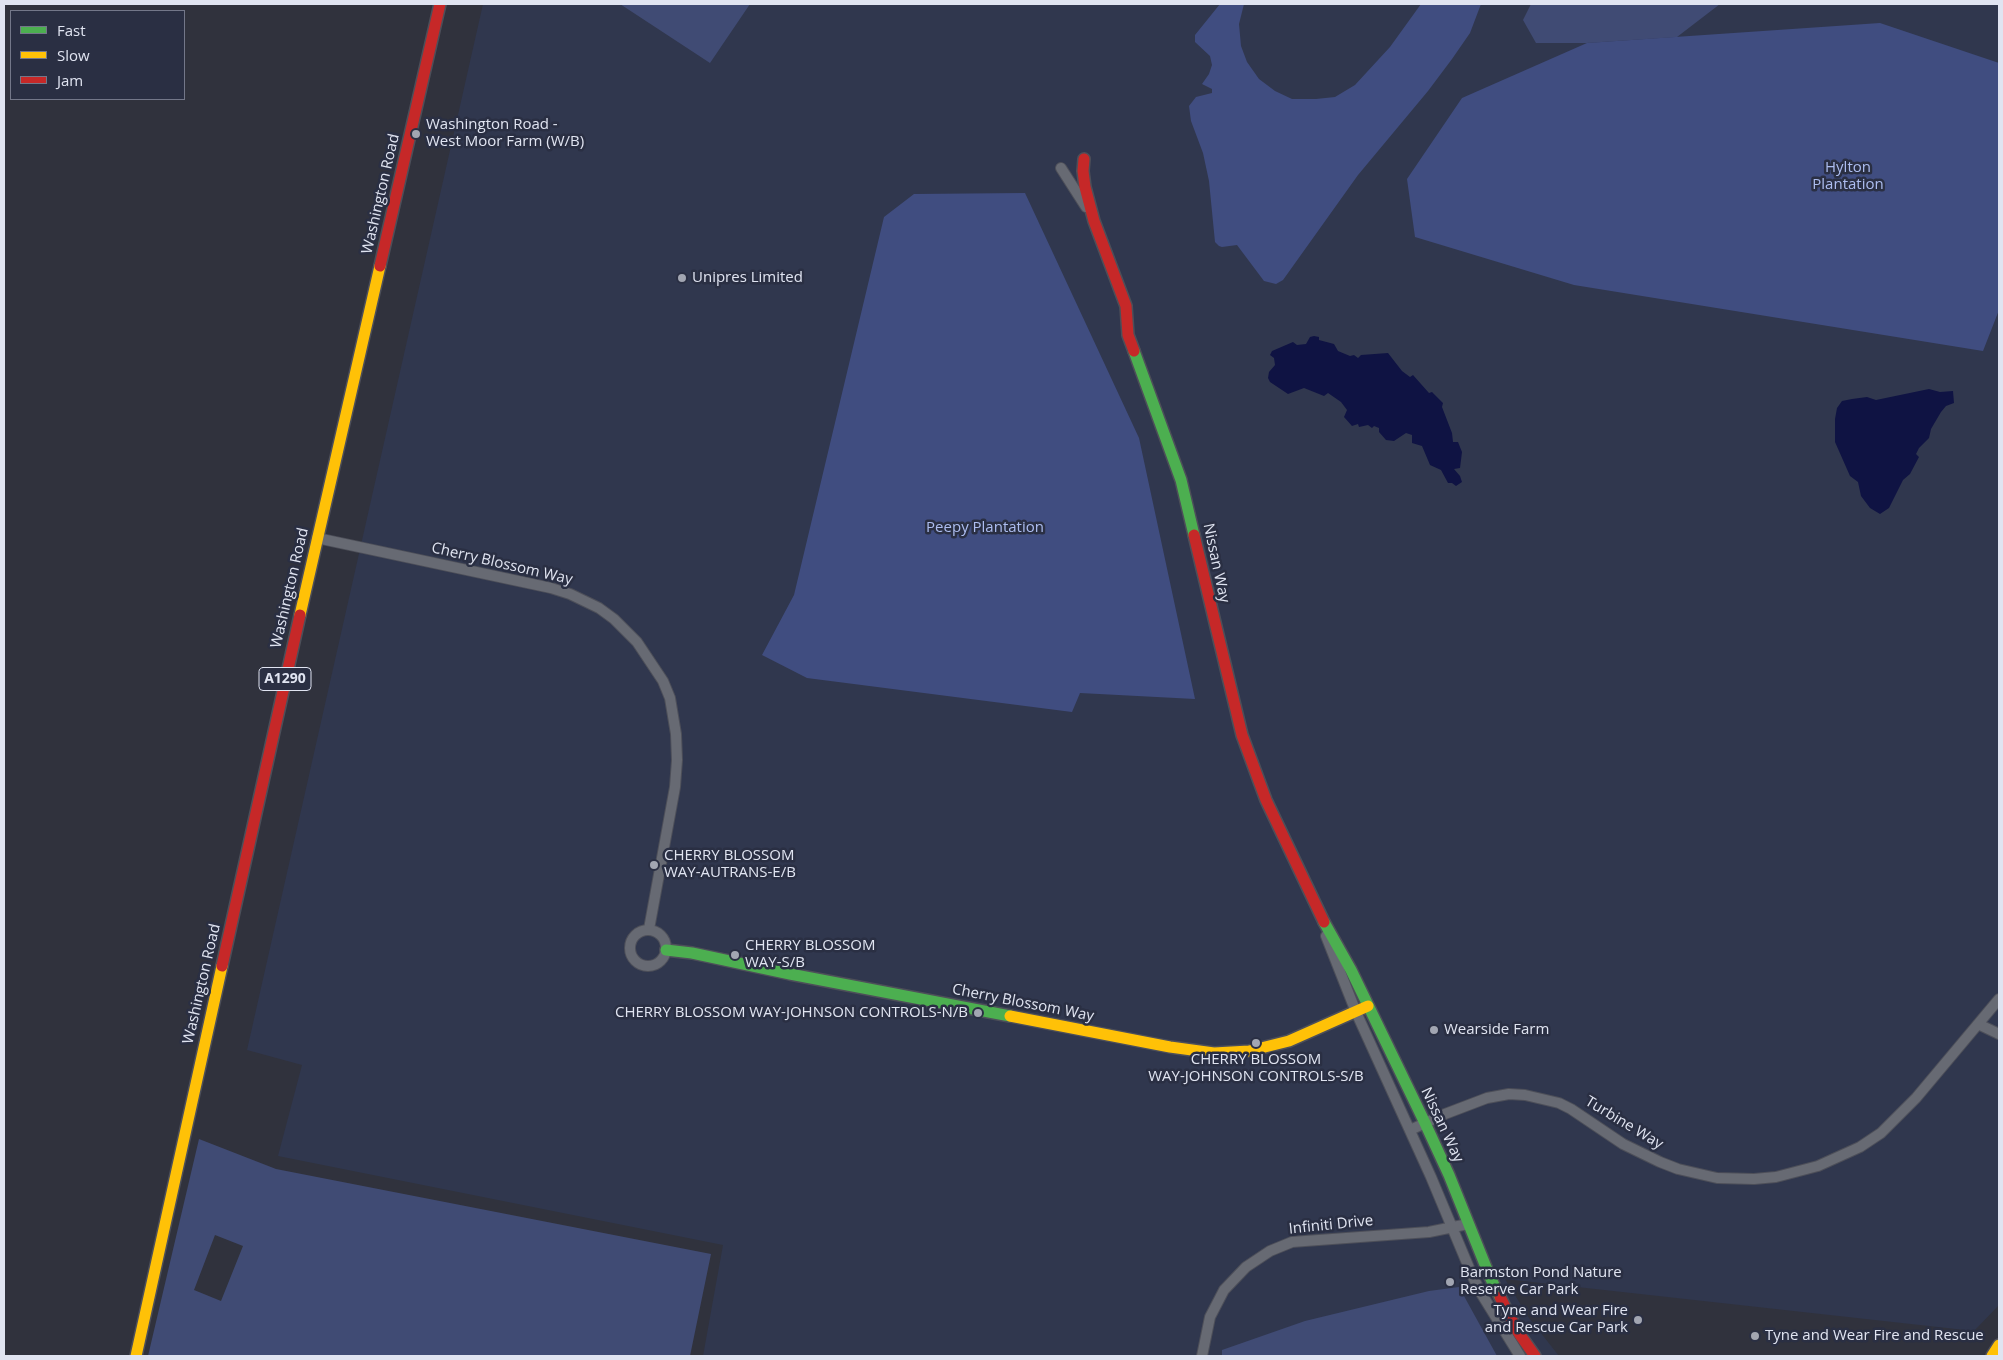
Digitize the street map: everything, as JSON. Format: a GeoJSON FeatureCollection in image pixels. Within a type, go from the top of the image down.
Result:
{"type":"FeatureCollection","features":[{"type":"Feature","properties":{"kind":"main road","name":"Washington Road"},"geometry":{"type":"LineString","coordinates":[[136,1356],[317,538],[440,4]]}},
{"type":"Feature","properties":{"kind":"main road","name":"Nissan Way"},"geometry":{"type":"LineString","coordinates":[[1084,159],[1083,170],[1094,221],[1126,306],[1128,335],[1181,480],[1220,650],[1242,735],[1266,800],[1316,908],[1351,970],[1425,1123],[1449,1175],[1481,1258],[1518,1332],[1536,1356]]}},
{"type":"Feature","properties":{"kind":"main road","name":"Cherry Blossom Way"},"geometry":{"type":"LineString","coordinates":[[666,950],[692,953],[790,974],[1195,1051],[1232,1052],[1268,1048],[1289,1042],[1368,1006]]}},
{"type":"Feature","properties":{"kind":"main road"},"geometry":{"type":"LineString","coordinates":[[1992,1356],[1999,1345]]}},
{"type":"Feature","properties":{"kind":"street"},"geometry":{"type":"LineString","coordinates":[[1061,168],[1094,221]]}},
{"type":"Feature","properties":{"kind":"street","name":"Cherry Blossom Way"},"geometry":{"type":"LineString","coordinates":[[317,538],[551,588],[570,594],[599,608],[614,619],[637,642],[663,681],[670,698],[676,734],[675,787],[649,930]]}},
{"type":"Feature","properties":{"kind":"street","name":"Nissan Way"},"geometry":{"type":"LineString","coordinates":[[1316,908],[1340,977],[1410,1130],[1481,1293],[1520,1356]]}},
{"type":"Feature","properties":{"kind":"street"},"geometry":{"type":"LineString","coordinates":[[649,930],[660,934],[666,944],[666,950],[661,961],[644,966],[634,960],[630,950],[631,940],[639,932],[649,930]]}},
{"type":"Feature","properties":{"kind":"street","name":"Turbine Way"},"geometry":{"type":"LineString","coordinates":[[1410,1130],[1487,1098],[1509,1094],[1525,1095],[1559,1103],[1623,1144],[1678,1169],[1717,1178],[1754,1179],[1776,1177],[1818,1166],[1860,1147],[1881,1132],[1916,1098],[1999,998]]}},
{"type":"Feature","properties":{"kind":"street"},"geometry":{"type":"LineString","coordinates":[[1978,1024],[1999,1034]]}},
{"type":"Feature","properties":{"kind":"street","name":"Infiniti Drive"},"geometry":{"type":"LineString","coordinates":[[1202,1356],[1210,1317],[1224,1290],[1246,1267],[1270,1251],[1292,1242],[1305,1240],[1430,1232],[1468,1224]]}},
{"type":"Feature","properties":{"kind":"shaded area"},"geometry":{"type":"Polygon","coordinates":[[[483,4],[1999,4],[1999,1305],[1974,1331],[1505,1279],[1529,1318],[1559,1356],[703,1356],[723,1245],[278,1156],[302,1065],[247,1050],[483,4]]]}},
{"type":"Feature","properties":{"kind":"shaded area"},"geometry":{"type":"Polygon","coordinates":[[[620,4],[750,4],[710,63],[620,4]]]}},
{"type":"Feature","properties":{"kind":"shaded area"},"geometry":{"type":"Polygon","coordinates":[[[1531,4],[1720,4],[1677,37],[1587,43],[1536,43],[1523,20],[1531,4]]]}},
{"type":"Feature","properties":{"kind":"shaded area"},"geometry":{"type":"Polygon","coordinates":[[[1310,337],[1319,337],[1319,340],[1334,344],[1338,351],[1350,356],[1354,355],[1358,358],[1361,355],[1388,353],[1402,371],[1410,377],[1413,375],[1429,393],[1432,392],[1443,403],[1442,407],[1452,433],[1453,442],[1458,442],[1462,452],[1460,468],[1454,469],[1462,482],[1456,486],[1448,483],[1441,470],[1430,465],[1422,446],[1412,443],[1412,435],[1406,433],[1394,441],[1386,440],[1379,432],[1379,428],[1374,426],[1372,428],[1368,425],[1359,427],[1358,424],[1352,426],[1344,417],[1347,410],[1341,402],[1328,393],[1324,396],[1304,388],[1288,394],[1270,382],[1268,378],[1269,372],[1275,365],[1274,358],[1270,355],[1272,351],[1293,342],[1297,345],[1306,344],[1310,337]]]}},
{"type":"Feature","properties":{"kind":"shaded area"},"geometry":{"type":"Polygon","coordinates":[[[1929,389],[1940,392],[1953,391],[1954,403],[1946,406],[1941,412],[1931,429],[1929,438],[1916,454],[1919,457],[1910,474],[1903,480],[1889,508],[1880,514],[1870,508],[1861,496],[1858,482],[1850,476],[1835,442],[1837,408],[1842,401],[1867,397],[1876,400],[1929,389]]]}},
{"type":"Feature","properties":{"kind":"shaded area"},"geometry":{"type":"Polygon","coordinates":[[[199,1139],[276,1169],[711,1254],[690,1356],[148,1356],[199,1139]],[[215,1235],[194,1290],[221,1301],[243,1246],[215,1235]]]}},
{"type":"Feature","properties":{"kind":"shaded area"},"geometry":{"type":"Polygon","coordinates":[[[1459,1287],[1497,1356],[1222,1356],[1222,1350],[1305,1321],[1429,1291],[1459,1287]]]}},
{"type":"Feature","properties":{"kind":"green space"},"geometry":{"type":"Polygon","coordinates":[[[1220,4],[1244,4],[1239,24],[1241,46],[1247,62],[1259,79],[1275,91],[1292,99],[1316,99],[1335,97],[1355,85],[1390,47],[1421,4],[1481,4],[1470,33],[1452,59],[1428,91],[1358,175],[1283,280],[1276,284],[1264,281],[1237,245],[1222,247],[1215,242],[1209,181],[1203,153],[1191,121],[1189,106],[1196,97],[1212,93],[1212,89],[1202,84],[1209,74],[1212,65],[1210,56],[1195,42],[1195,35],[1220,4]]]}},
{"type":"Feature","properties":{"kind":"green space","name":"Hylton Plantation"},"geometry":{"type":"Polygon","coordinates":[[[1880,23],[1999,63],[1999,310],[1983,351],[1574,285],[1415,237],[1407,179],[1462,98],[1587,43],[1880,23]]]}},
{"type":"Feature","properties":{"kind":"green space","name":"Peepy Plantation"},"geometry":{"type":"Polygon","coordinates":[[[1025,193],[1139,438],[1195,699],[1080,693],[1072,712],[807,678],[762,655],[794,595],[884,217],[914,194],[1025,193]]]}},
{"type":"Feature","properties":{"kind":"traffic: fast"},"geometry":{"type":"LineString","coordinates":[[1134,351],[1181,480],[1194,535]]}},
{"type":"Feature","properties":{"kind":"traffic: fast"},"geometry":{"type":"LineString","coordinates":[[1324,922],[1351,970],[1425,1123],[1500,1297]]}},
{"type":"Feature","properties":{"kind":"traffic: fast"},"geometry":{"type":"LineString","coordinates":[[666,950],[692,953],[790,974],[1010,1016]]}},
{"type":"Feature","properties":{"kind":"traffic: slow"},"geometry":{"type":"LineString","coordinates":[[300,615],[380,266]]}},
{"type":"Feature","properties":{"kind":"traffic: slow"},"geometry":{"type":"LineString","coordinates":[[136,1356],[222,966]]}},
{"type":"Feature","properties":{"kind":"traffic: slow"},"geometry":{"type":"LineString","coordinates":[[1010,1016],[1170,1047],[1214,1053],[1249,1051],[1289,1041],[1368,1006]]}},
{"type":"Feature","properties":{"kind":"traffic: slow"},"geometry":{"type":"LineString","coordinates":[[1992,1356],[1999,1345]]}},
{"type":"Feature","properties":{"kind":"traffic: jam"},"geometry":{"type":"LineString","coordinates":[[380,266],[440,4]]}},
{"type":"Feature","properties":{"kind":"traffic: jam"},"geometry":{"type":"LineString","coordinates":[[1084,159],[1085,187],[1094,221],[1126,306],[1128,335],[1134,351]]}},
{"type":"Feature","properties":{"kind":"traffic: jam"},"geometry":{"type":"LineString","coordinates":[[1194,535],[1242,735],[1266,800],[1324,922]]}},
{"type":"Feature","properties":{"kind":"traffic: jam"},"geometry":{"type":"LineString","coordinates":[[222,966],[300,615]]}},
{"type":"Feature","properties":{"kind":"traffic: jam"},"geometry":{"type":"LineString","coordinates":[[1500,1297],[1518,1332],[1535,1356]]}},
{"type":"Feature","properties":{"kind":"place","name":"Washington Road - West Moor Farm (W/B)"},"geometry":{"type":"Point","coordinates":[416,134]}},
{"type":"Feature","properties":{"kind":"place","name":"Unipres Limited"},"geometry":{"type":"Point","coordinates":[682,278]}},
{"type":"Feature","properties":{"kind":"place","name":"CHERRY BLOSSOM WAY-AUTRANS-E/B"},"geometry":{"type":"Point","coordinates":[654,865]}},
{"type":"Feature","properties":{"kind":"place","name":"CHERRY BLOSSOM WAY-S/B"},"geometry":{"type":"Point","coordinates":[735,955]}},
{"type":"Feature","properties":{"kind":"place","name":"CHERRY BLOSSOM WAY-JOHNSON CONTROLS-N/B"},"geometry":{"type":"Point","coordinates":[978,1013]}},
{"type":"Feature","properties":{"kind":"place","name":"Wearside Farm"},"geometry":{"type":"Point","coordinates":[1434,1030]}},
{"type":"Feature","properties":{"kind":"place","name":"CHERRY BLOSSOM WAY-JOHNSON CONTROLS-S/B"},"geometry":{"type":"Point","coordinates":[1256,1043]}},
{"type":"Feature","properties":{"kind":"place","name":"Barmston Pond Nature Reserve Car Park"},"geometry":{"type":"Point","coordinates":[1450,1282]}},
{"type":"Feature","properties":{"kind":"place","name":"Tyne and Wear Fire and Rescue Car Park"},"geometry":{"type":"Point","coordinates":[1638,1320]}},
{"type":"Feature","properties":{"kind":"place","name":"Tyne and Wear Fire and Rescue"},"geometry":{"type":"Point","coordinates":[1755,1336]}}]}
